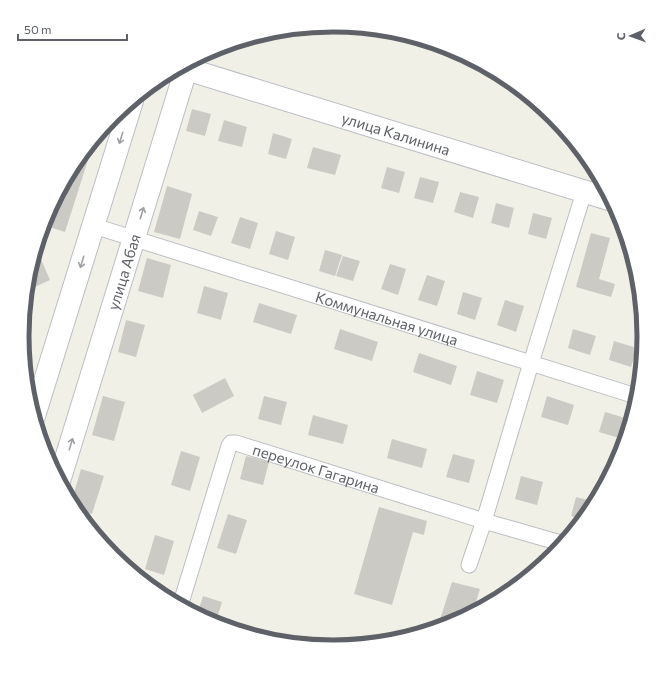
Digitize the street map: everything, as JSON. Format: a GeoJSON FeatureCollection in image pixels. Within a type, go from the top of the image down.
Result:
{"type":"FeatureCollection","features":[{"type":"Feature","properties":{"kind":"street","name":"улица Калинина"},"geometry":{"type":"LineString","coordinates":[[190,68],[605,198]]}},
{"type":"Feature","properties":{"kind":"street","name":"улица Абая"},"geometry":{"type":"LineString","coordinates":[[61,473],[135,238],[183,72]]}},
{"type":"Feature","properties":{"kind":"street"},"geometry":{"type":"LineString","coordinates":[[37,406],[129,112]]}},
{"type":"Feature","properties":{"kind":"street"},"geometry":{"type":"LineString","coordinates":[[469,565],[484,521],[584,192]]}},
{"type":"Feature","properties":{"kind":"street","name":"Коммунальная улица"},"geometry":{"type":"LineString","coordinates":[[94,226],[632,395]]}},
{"type":"Feature","properties":{"kind":"street","name":"переулок Гагарина"},"geometry":{"type":"LineString","coordinates":[[182,600],[231,443],[236,443],[484,521],[558,542]]}},
{"type":"Feature","properties":{"kind":"building"},"geometry":{"type":"Polygon","coordinates":[[[192,109],[211,114],[205,136],[186,131],[192,109]]]}},
{"type":"Feature","properties":{"kind":"building"},"geometry":{"type":"Polygon","coordinates":[[[224,120],[247,127],[242,147],[218,141],[224,120]]]}},
{"type":"Feature","properties":{"kind":"building"},"geometry":{"type":"Polygon","coordinates":[[[273,133],[292,139],[286,159],[268,154],[273,133]]]}},
{"type":"Feature","properties":{"kind":"building"},"geometry":{"type":"Polygon","coordinates":[[[313,147],[341,155],[335,175],[307,168],[313,147]]]}},
{"type":"Feature","properties":{"kind":"building"},"geometry":{"type":"Polygon","coordinates":[[[90,154],[65,232],[49,227],[60,202],[80,167],[90,154]]]}},
{"type":"Feature","properties":{"kind":"building"},"geometry":{"type":"Polygon","coordinates":[[[387,167],[405,172],[399,193],[381,188],[387,167]]]}},
{"type":"Feature","properties":{"kind":"building"},"geometry":{"type":"Polygon","coordinates":[[[420,177],[439,182],[433,203],[414,198],[420,177]]]}},
{"type":"Feature","properties":{"kind":"building"},"geometry":{"type":"Polygon","coordinates":[[[167,186],[192,194],[180,239],[154,232],[167,186]]]}},
{"type":"Feature","properties":{"kind":"building"},"geometry":{"type":"Polygon","coordinates":[[[460,192],[479,197],[473,218],[454,212],[460,192]]]}},
{"type":"Feature","properties":{"kind":"building"},"geometry":{"type":"Polygon","coordinates":[[[496,203],[514,208],[509,228],[491,223],[496,203]]]}},
{"type":"Feature","properties":{"kind":"building"},"geometry":{"type":"Polygon","coordinates":[[[199,211],[218,217],[211,236],[193,230],[199,211]]]}},
{"type":"Feature","properties":{"kind":"building"},"geometry":{"type":"Polygon","coordinates":[[[533,213],[552,218],[546,239],[528,234],[533,213]]]}},
{"type":"Feature","properties":{"kind":"building"},"geometry":{"type":"Polygon","coordinates":[[[240,217],[258,223],[250,249],[231,243],[240,217]]]}},
{"type":"Feature","properties":{"kind":"building"},"geometry":{"type":"Polygon","coordinates":[[[276,231],[295,237],[288,260],[269,254],[276,231]]]}},
{"type":"Feature","properties":{"kind":"building"},"geometry":{"type":"Polygon","coordinates":[[[591,233],[610,238],[599,279],[615,284],[611,297],[576,287],[591,233]]]}},
{"type":"Feature","properties":{"kind":"building"},"geometry":{"type":"Polygon","coordinates":[[[325,250],[342,255],[335,276],[319,271],[325,250]]]}},
{"type":"Feature","properties":{"kind":"building"},"geometry":{"type":"Polygon","coordinates":[[[343,256],[360,261],[353,281],[336,276],[343,256]]]}},
{"type":"Feature","properties":{"kind":"building"},"geometry":{"type":"Polygon","coordinates":[[[39,257],[50,280],[33,288],[35,277],[39,257]]]}},
{"type":"Feature","properties":{"kind":"building"},"geometry":{"type":"Polygon","coordinates":[[[147,258],[171,265],[163,298],[138,291],[147,258]]]}},
{"type":"Feature","properties":{"kind":"building"},"geometry":{"type":"Polygon","coordinates":[[[390,264],[406,269],[398,295],[381,289],[390,264]]]}},
{"type":"Feature","properties":{"kind":"building"},"geometry":{"type":"Polygon","coordinates":[[[427,275],[445,281],[437,306],[418,300],[427,275]]]}},
{"type":"Feature","properties":{"kind":"building"},"geometry":{"type":"Polygon","coordinates":[[[204,286],[228,293],[221,320],[197,313],[204,286]]]}},
{"type":"Feature","properties":{"kind":"building"},"geometry":{"type":"Polygon","coordinates":[[[463,292],[482,298],[475,320],[457,314],[463,292]]]}},
{"type":"Feature","properties":{"kind":"building"},"geometry":{"type":"Polygon","coordinates":[[[505,300],[524,306],[516,332],[497,325],[505,300]]]}},
{"type":"Feature","properties":{"kind":"building"},"geometry":{"type":"Polygon","coordinates":[[[259,303],[297,315],[291,334],[253,322],[259,303]]]}},
{"type":"Feature","properties":{"kind":"building"},"geometry":{"type":"Polygon","coordinates":[[[126,320],[145,325],[136,357],[118,352],[126,320]]]}},
{"type":"Feature","properties":{"kind":"building"},"geometry":{"type":"Polygon","coordinates":[[[340,329],[378,342],[372,361],[334,349],[340,329]]]}},
{"type":"Feature","properties":{"kind":"building"},"geometry":{"type":"Polygon","coordinates":[[[573,329],[596,336],[590,355],[568,348],[573,329]]]}},
{"type":"Feature","properties":{"kind":"building"},"geometry":{"type":"Polygon","coordinates":[[[614,341],[637,348],[631,367],[609,360],[614,341]]]}},
{"type":"Feature","properties":{"kind":"building"},"geometry":{"type":"Polygon","coordinates":[[[419,353],[457,366],[451,385],[413,372],[419,353]]]}},
{"type":"Feature","properties":{"kind":"building"},"geometry":{"type":"Polygon","coordinates":[[[477,371],[504,380],[497,403],[470,395],[477,371]]]}},
{"type":"Feature","properties":{"kind":"building"},"geometry":{"type":"Polygon","coordinates":[[[225,378],[234,396],[202,413],[193,395],[225,378]]]}},
{"type":"Feature","properties":{"kind":"building"},"geometry":{"type":"Polygon","coordinates":[[[103,396],[125,402],[114,441],[92,435],[103,396]]]}},
{"type":"Feature","properties":{"kind":"building"},"geometry":{"type":"Polygon","coordinates":[[[264,396],[287,402],[281,425],[258,419],[264,396]]]}},
{"type":"Feature","properties":{"kind":"building"},"geometry":{"type":"Polygon","coordinates":[[[547,396],[574,405],[568,425],[541,417],[547,396]]]}},
{"type":"Feature","properties":{"kind":"building"},"geometry":{"type":"Polygon","coordinates":[[[605,412],[627,418],[620,438],[599,432],[605,412]]]}},
{"type":"Feature","properties":{"kind":"building"},"geometry":{"type":"Polygon","coordinates":[[[313,415],[348,425],[343,444],[308,435],[313,415]]]}},
{"type":"Feature","properties":{"kind":"building"},"geometry":{"type":"Polygon","coordinates":[[[392,439],[427,449],[422,468],[387,458],[392,439]]]}},
{"type":"Feature","properties":{"kind":"building"},"geometry":{"type":"Polygon","coordinates":[[[181,451],[200,457],[190,491],[171,485],[181,451]]]}},
{"type":"Feature","properties":{"kind":"building"},"geometry":{"type":"Polygon","coordinates":[[[453,454],[475,460],[469,483],[446,477],[453,454]]]}},
{"type":"Feature","properties":{"kind":"building"},"geometry":{"type":"Polygon","coordinates":[[[246,456],[269,462],[263,485],[240,479],[246,456]]]}},
{"type":"Feature","properties":{"kind":"building"},"geometry":{"type":"Polygon","coordinates":[[[81,469],[104,476],[92,514],[84,512],[73,495],[81,469]]]}},
{"type":"Feature","properties":{"kind":"building"},"geometry":{"type":"Polygon","coordinates":[[[521,476],[543,482],[537,505],[515,499],[521,476]]]}},
{"type":"Feature","properties":{"kind":"building"},"geometry":{"type":"Polygon","coordinates":[[[576,497],[590,501],[578,518],[571,516],[576,497]]]}},
{"type":"Feature","properties":{"kind":"building"},"geometry":{"type":"Polygon","coordinates":[[[379,507],[427,521],[424,535],[413,532],[392,605],[354,594],[379,507]]]}},
{"type":"Feature","properties":{"kind":"building"},"geometry":{"type":"Polygon","coordinates":[[[228,514],[247,520],[236,554],[217,548],[228,514]]]}},
{"type":"Feature","properties":{"kind":"building"},"geometry":{"type":"Polygon","coordinates":[[[155,535],[174,541],[164,575],[145,569],[155,535]]]}},
{"type":"Feature","properties":{"kind":"building"},"geometry":{"type":"Polygon","coordinates":[[[452,582],[480,589],[474,606],[439,622],[452,582]]]}},
{"type":"Feature","properties":{"kind":"building"},"geometry":{"type":"Polygon","coordinates":[[[203,596],[222,602],[217,618],[199,610],[203,596]]]}}]}
